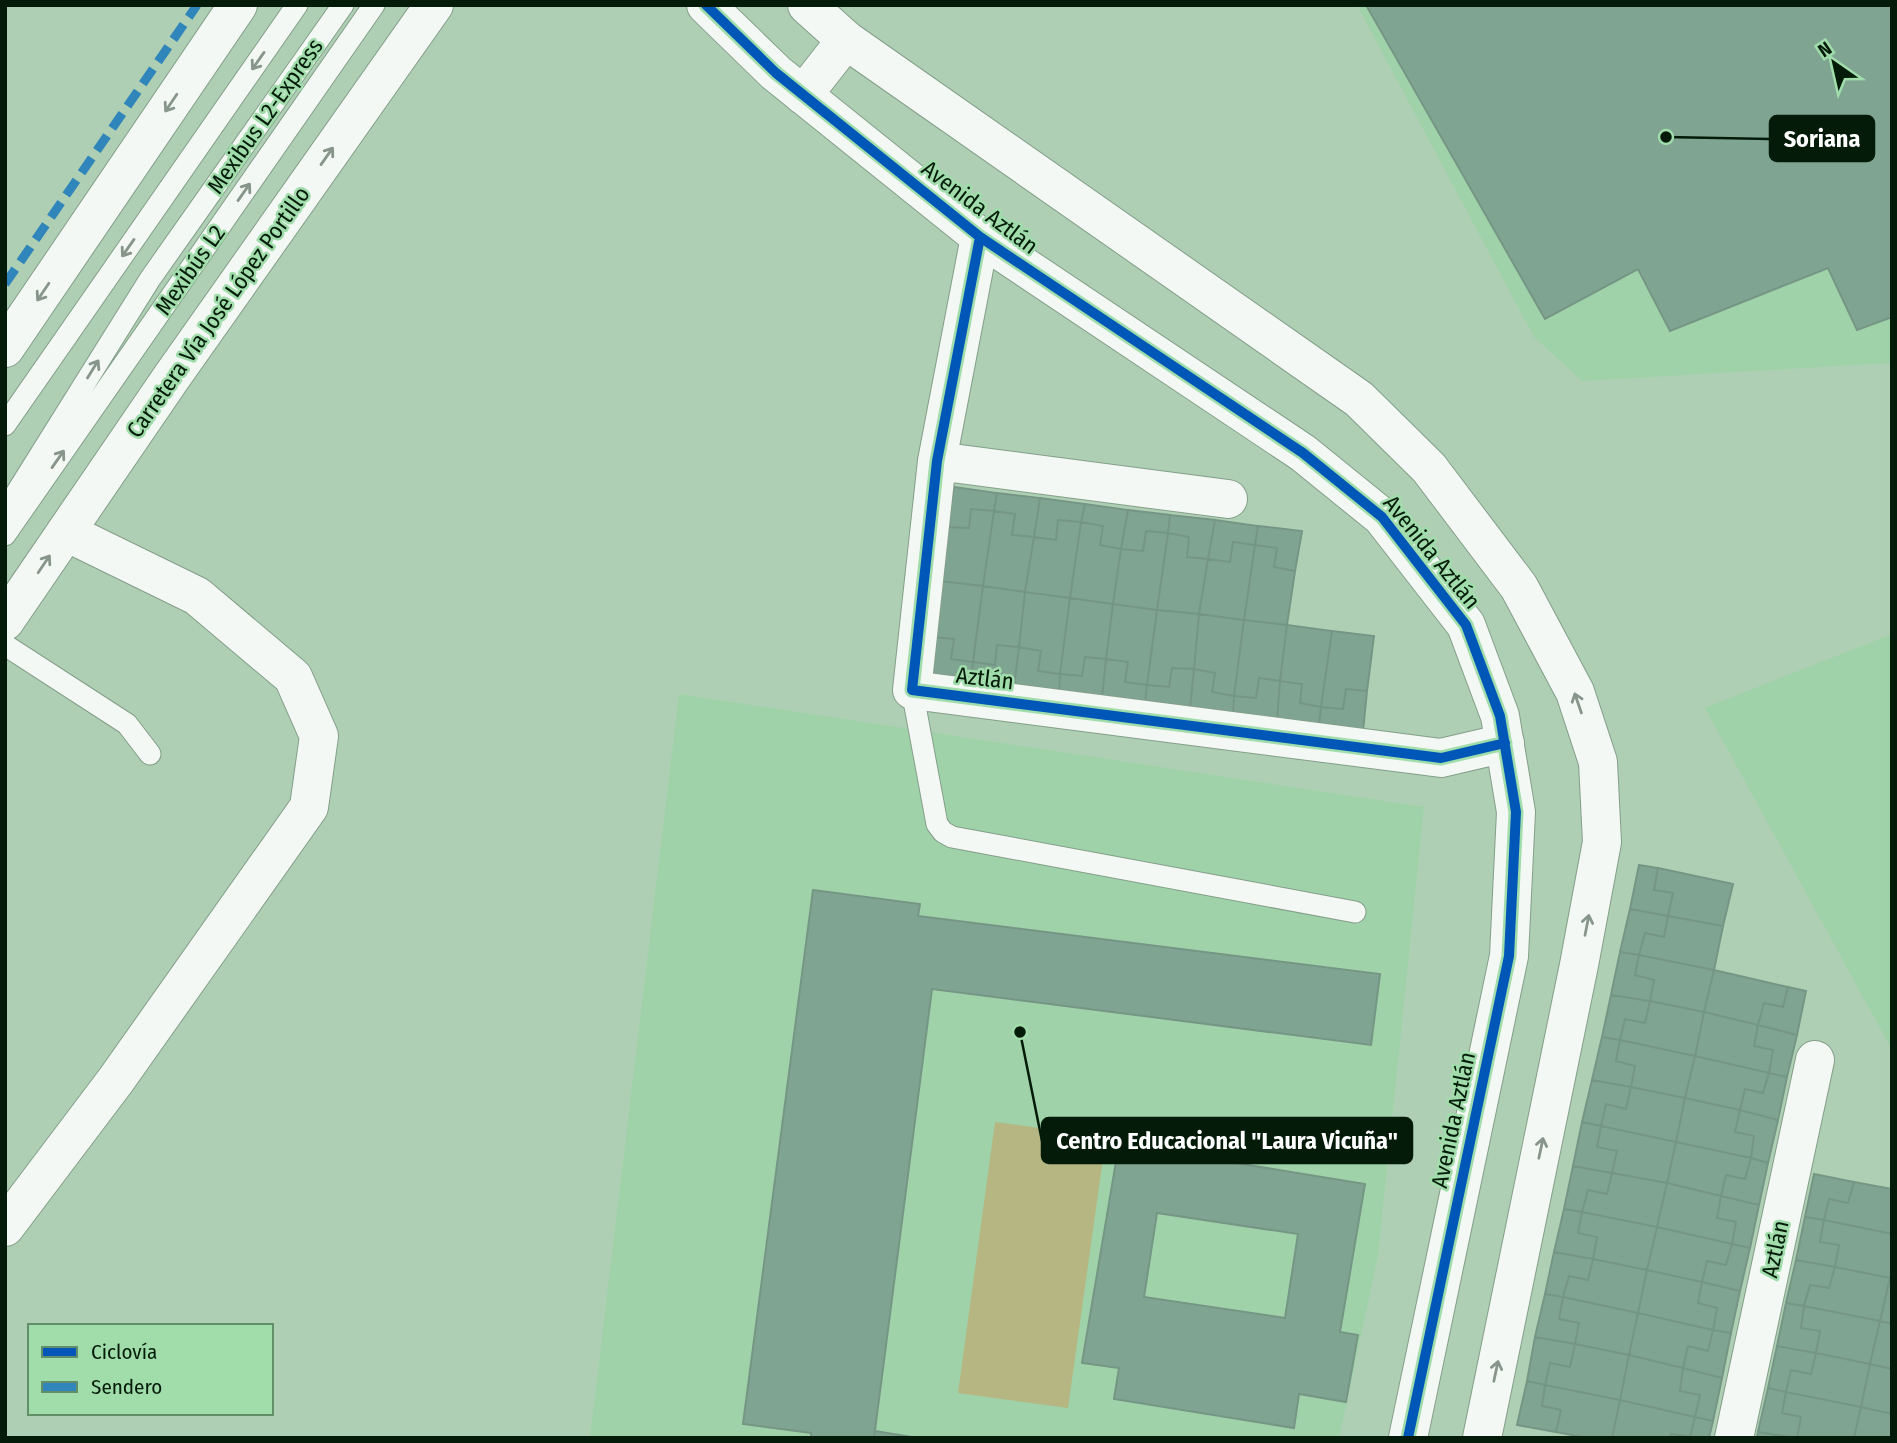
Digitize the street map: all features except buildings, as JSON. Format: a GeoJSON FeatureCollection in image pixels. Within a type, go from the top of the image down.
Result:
{"type":"FeatureCollection","features":[{"type":"Feature","properties":{"kind":"street","name":"Carretera Vía José López Portillo"},"geometry":{"type":"LineString","coordinates":[[5,621],[171,378],[434,5]]}},
{"type":"Feature","properties":{"kind":"street","name":"Avenida Aztlán"},"geometry":{"type":"LineString","coordinates":[[706,5],[776,73],[980,237],[1303,453],[1382,517],[1466,625],[1500,716],[1516,812],[1509,956],[1408,1438]]}},
{"type":"Feature","properties":{"kind":"street","name":"Avenida Aztlán"},"geometry":{"type":"LineString","coordinates":[[807,5],[842,23],[1359,399],[1429,468],[1519,587],[1575,692],[1598,762],[1602,842],[1482,1438]]}},
{"type":"Feature","properties":{"kind":"street"},"geometry":{"type":"LineString","coordinates":[[5,348],[237,6]]}},
{"type":"Feature","properties":{"kind":"street"},"geometry":{"type":"LineString","coordinates":[[803,95],[842,23]]}},
{"type":"Feature","properties":{"kind":"street"},"geometry":{"type":"LineString","coordinates":[[912,690],[936,461],[980,237]]}},
{"type":"Feature","properties":{"kind":"street"},"geometry":{"type":"LineString","coordinates":[[936,461],[1228,499]]}},
{"type":"Feature","properties":{"kind":"street"},"geometry":{"type":"LineString","coordinates":[[5,1227],[116,1080],[309,807],[319,736],[293,677],[197,596],[66,532]]}},
{"type":"Feature","properties":{"kind":"street","name":"Aztlán"},"geometry":{"type":"LineString","coordinates":[[912,690],[1441,758],[1505,743]]}},
{"type":"Feature","properties":{"kind":"street","name":"Aztlán"},"geometry":{"type":"LineString","coordinates":[[1734,1438],[1815,1060]]}},
{"type":"Feature","properties":{"kind":"lane"},"geometry":{"type":"LineString","coordinates":[[5,425],[298,5]]}},
{"type":"Feature","properties":{"kind":"lane","name":"Mexibus L2-Express"},"geometry":{"type":"LineString","coordinates":[[5,510],[150,279],[343,5]]}},
{"type":"Feature","properties":{"kind":"lane","name":"Mexibús L2"},"geometry":{"type":"LineString","coordinates":[[5,535],[374,5]]}},
{"type":"Feature","properties":{"kind":"lane"},"geometry":{"type":"LineString","coordinates":[[5,645],[127,724],[150,754]]}},
{"type":"Feature","properties":{"kind":"lane"},"geometry":{"type":"LineString","coordinates":[[912,690],[937,824],[943,832],[952,837],[1355,912]]}},
{"type":"Feature","properties":{"kind":"shaded area"},"geometry":{"type":"Polygon","coordinates":[[[1357,5],[1892,5],[1892,363],[1582,381],[1534,337],[1357,5]]]}},
{"type":"Feature","properties":{"kind":"shaded area"},"geometry":{"type":"Polygon","coordinates":[[[1892,634],[1892,1050],[1705,708],[1892,634]]]}},
{"type":"Feature","properties":{"kind":"shaded area"},"geometry":{"type":"Polygon","coordinates":[[[679,694],[1424,807],[1378,1256],[1339,1438],[590,1438],[679,694]]]}},
{"type":"Feature","properties":{"kind":"shaded area"},"geometry":{"type":"Polygon","coordinates":[[[995,1122],[1106,1137],[1068,1408],[958,1393],[995,1122]]]}},
{"type":"Feature","properties":{"kind":"marked path"},"geometry":{"type":"LineString","coordinates":[[5,284],[197,5]]}},
{"type":"Feature","properties":{"kind":"cycle path"},"geometry":{"type":"LineString","coordinates":[[706,5],[776,73],[980,237],[1303,453],[1382,517],[1466,625],[1500,716],[1516,812],[1509,956],[1408,1438]]}},
{"type":"Feature","properties":{"kind":"cycle path"},"geometry":{"type":"LineString","coordinates":[[980,237],[937,461],[912,690],[1441,758],[1505,743]]}},
{"type":"Feature","properties":{"kind":"place","name":"Soriana"},"geometry":{"type":"Point","coordinates":[1666,137]}},
{"type":"Feature","properties":{"kind":"place","name":"Centro Educacional \"Laura Vicuña\""},"geometry":{"type":"Point","coordinates":[1020,1032]}}]}
